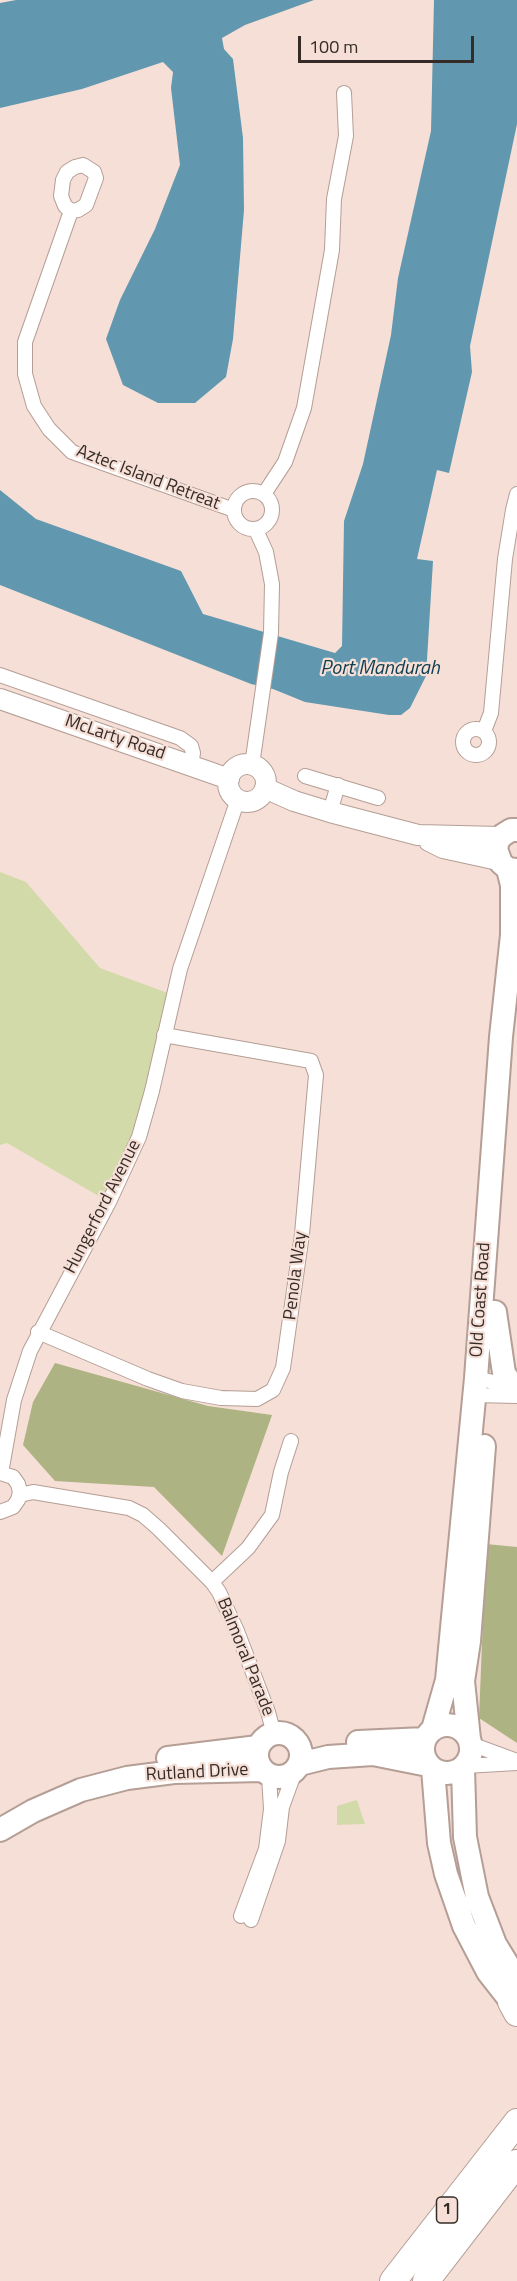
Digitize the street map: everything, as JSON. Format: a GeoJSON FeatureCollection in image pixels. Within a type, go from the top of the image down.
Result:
{"type":"FeatureCollection","features":[{"type":"Feature","properties":{"kind":"highway"},"geometry":{"type":"LineString","coordinates":[[509,2131],[517,2112]]}},
{"type":"Feature","properties":{"kind":"highway","name":"1"},"geometry":{"type":"LineString","coordinates":[[393,2281],[509,2131]]}},
{"type":"Feature","properties":{"kind":"highway","name":"1"},"geometry":{"type":"LineString","coordinates":[[426,2281],[517,2163]]}},
{"type":"Feature","properties":{"kind":"main road","name":"Old Coast Road"},"geometry":{"type":"LineString","coordinates":[[470,1741],[464,1681],[469,1641],[501,1037],[512,936],[512,885],[508,866],[496,849],[511,827]]}},
{"type":"Feature","properties":{"kind":"main road","name":"Old Coast Road"},"geometry":{"type":"LineString","coordinates":[[429,1734],[447,1680],[482,1388],[495,1312],[517,1028]]}},
{"type":"Feature","properties":{"kind":"main road"},"geometry":{"type":"LineString","coordinates":[[495,1312],[504,1373],[512,1385],[517,1387]]}},
{"type":"Feature","properties":{"kind":"main road"},"geometry":{"type":"LineString","coordinates":[[447,1725],[465,1733],[470,1741],[471,1755],[464,1767],[457,1772],[445,1774],[430,1767],[373,1754],[298,1760],[429,1734],[447,1725]]}},
{"type":"Feature","properties":{"kind":"main road"},"geometry":{"type":"LineString","coordinates":[[286,1734],[294,1738],[298,1760],[287,1777],[278,1778],[265,1773],[256,1755],[266,1740],[286,1734]]}},
{"type":"Feature","properties":{"kind":"main road"},"geometry":{"type":"LineString","coordinates":[[429,1734],[423,1752],[430,1767],[439,1843],[446,1874],[475,1950],[488,1972],[515,2001]]}},
{"type":"Feature","properties":{"kind":"main road","name":"Rutland Drive"},"geometry":{"type":"LineString","coordinates":[[0,1815],[51,1788],[87,1775],[147,1761],[266,1740]]}},
{"type":"Feature","properties":{"kind":"main road"},"geometry":{"type":"LineString","coordinates":[[464,1767],[465,1837],[477,1897],[515,2001]]}},
{"type":"Feature","properties":{"kind":"main road","name":"Rutland Drive"},"geometry":{"type":"LineString","coordinates":[[0,1830],[33,1811],[81,1790],[127,1778],[174,1772],[265,1773]]}},
{"type":"Feature","properties":{"kind":"street"},"geometry":{"type":"LineString","coordinates":[[264,494],[285,462],[304,408],[332,250],[334,199],[346,136],[344,93]]}},
{"type":"Feature","properties":{"kind":"street","name":"Aztec Island Retreat"},"geometry":{"type":"LineString","coordinates":[[71,211],[25,342],[25,374],[34,406],[49,429],[72,452],[234,510]]}},
{"type":"Feature","properties":{"kind":"street"},"geometry":{"type":"LineString","coordinates":[[253,491],[264,494],[271,502],[272,517],[266,525],[256,530],[244,527],[236,519],[234,510],[236,501],[244,493],[253,491]]}},
{"type":"Feature","properties":{"kind":"street"},"geometry":{"type":"LineString","coordinates":[[484,731],[491,713],[505,559],[517,494]]}},
{"type":"Feature","properties":{"kind":"street"},"geometry":{"type":"LineString","coordinates":[[252,765],[271,633],[272,584],[266,552],[256,530]]}},
{"type":"Feature","properties":{"kind":"street"},"geometry":{"type":"LineString","coordinates":[[0,675],[180,738],[191,746],[193,753],[191,765]]}},
{"type":"Feature","properties":{"kind":"street","name":"McLarty Road"},"geometry":{"type":"LineString","coordinates":[[0,699],[229,779]]}},
{"type":"Feature","properties":{"kind":"street"},"geometry":{"type":"LineString","coordinates":[[252,765],[258,767],[265,776],[265,788],[255,800],[238,799],[231,791],[229,779],[240,766],[252,765]]}},
{"type":"Feature","properties":{"kind":"street"},"geometry":{"type":"LineString","coordinates":[[305,776],[378,798]]}},
{"type":"Feature","properties":{"kind":"street"},"geometry":{"type":"LineString","coordinates":[[330,812],[338,785]]}},
{"type":"Feature","properties":{"kind":"street"},"geometry":{"type":"LineString","coordinates":[[265,788],[294,801],[418,835],[443,848],[508,866]]}},
{"type":"Feature","properties":{"kind":"street","name":"Hungerford Avenue"},"geometry":{"type":"LineString","coordinates":[[1,1473],[14,1400],[38,1332],[139,1137],[190,937],[238,799]]}},
{"type":"Feature","properties":{"kind":"street"},"geometry":{"type":"LineString","coordinates":[[418,835],[511,827]]}},
{"type":"Feature","properties":{"kind":"street","name":"Penola Way"},"geometry":{"type":"LineString","coordinates":[[38,1332],[148,1379],[182,1391],[221,1398],[256,1399],[273,1390],[283,1368],[302,1233],[316,1075],[311,1061],[164,1035]]}},
{"type":"Feature","properties":{"kind":"street"},"geometry":{"type":"LineString","coordinates":[[482,1388],[517,1387]]}},
{"type":"Feature","properties":{"kind":"street"},"geometry":{"type":"LineString","coordinates":[[482,1388],[517,1396]]}},
{"type":"Feature","properties":{"kind":"street","name":"Balmoral Parade"},"geometry":{"type":"LineString","coordinates":[[212,1582],[248,1548],[272,1515],[281,1472],[291,1441]]}},
{"type":"Feature","properties":{"kind":"street"},"geometry":{"type":"LineString","coordinates":[[0,1512],[13,1507],[20,1495],[15,1479],[8,1474],[1,1473]]}},
{"type":"Feature","properties":{"kind":"street","name":"Balmoral Parade"},"geometry":{"type":"LineString","coordinates":[[20,1495],[33,1492],[121,1506],[137,1511],[212,1582],[228,1608],[268,1712],[266,1740]]}},
{"type":"Feature","properties":{"kind":"street"},"geometry":{"type":"LineString","coordinates":[[470,1741],[517,1763]]}},
{"type":"Feature","properties":{"kind":"street"},"geometry":{"type":"LineString","coordinates":[[265,1773],[271,1809],[266,1849],[246,1918],[278,1841],[282,1807],[298,1760]]}},
{"type":"Feature","properties":{"kind":"street"},"geometry":{"type":"LineString","coordinates":[[464,1767],[517,1763]]}},
{"type":"Feature","properties":{"kind":"green space"},"geometry":{"type":"Polygon","coordinates":[[[0,872],[26,882],[100,968],[173,995],[152,1091],[109,1202],[7,1143],[0,1145],[0,872]]]}},
{"type":"Feature","properties":{"kind":"green space"},"geometry":{"type":"Polygon","coordinates":[[[55,1363],[208,1406],[272,1415],[222,1556],[154,1487],[55,1481],[23,1445],[33,1402],[55,1363]]]}},
{"type":"Feature","properties":{"kind":"green space"},"geometry":{"type":"Polygon","coordinates":[[[486,1544],[517,1547],[517,1743],[479,1718],[486,1544]]]}},
{"type":"Feature","properties":{"kind":"green space"},"geometry":{"type":"Polygon","coordinates":[[[357,1800],[365,1824],[337,1825],[337,1806],[357,1800]]]}},
{"type":"Feature","properties":{"kind":"water"},"geometry":{"type":"Polygon","coordinates":[[[16,0],[314,0],[245,25],[222,38],[224,49],[233,59],[243,138],[244,210],[233,339],[226,377],[195,403],[158,403],[123,385],[106,339],[120,300],[155,229],[180,165],[171,88],[173,72],[163,62],[82,89],[0,108],[0,3],[16,0]]]}},
{"type":"Feature","properties":{"kind":"water","name":"Port Mandurah"},"geometry":{"type":"Polygon","coordinates":[[[434,0],[517,0],[517,124],[470,346],[472,372],[449,473],[437,470],[417,559],[433,561],[426,676],[410,708],[401,715],[389,715],[305,702],[273,689],[251,684],[0,585],[0,490],[36,519],[181,571],[203,614],[335,653],[342,646],[344,521],[363,464],[391,335],[398,278],[431,131],[434,0]]]}}]}
